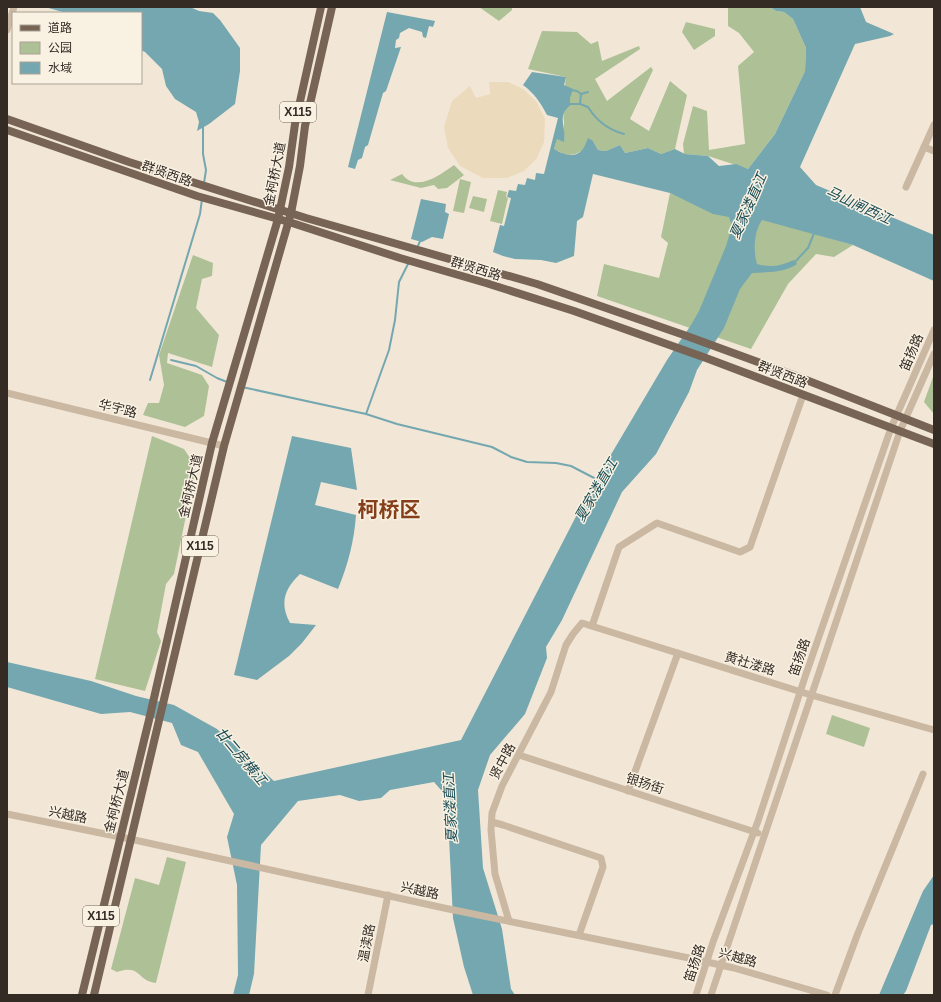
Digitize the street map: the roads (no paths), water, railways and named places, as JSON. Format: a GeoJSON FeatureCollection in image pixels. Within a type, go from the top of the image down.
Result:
{"type":"FeatureCollection","features":[{"type":"Feature","properties":{"kind":"main road","name":"金柯桥大道"},"geometry":{"type":"LineString","coordinates":[[82,995],[149,720],[212,443],[278,218],[289,167],[295,124],[321,7]]}},
{"type":"Feature","properties":{"kind":"main road","name":"金柯桥大道"},"geometry":{"type":"LineString","coordinates":[[94,995],[224,446],[289,222],[300,166],[305,126],[332,7]]}},
{"type":"Feature","properties":{"kind":"main road","name":"群贤西路"},"geometry":{"type":"LineString","coordinates":[[7,119],[130,162],[279,210],[406,248],[537,284],[796,376],[934,430]]}},
{"type":"Feature","properties":{"kind":"main road","name":"群贤西路"},"geometry":{"type":"LineString","coordinates":[[7,130],[197,196],[278,218],[400,258],[567,309],[706,358],[934,444]]}},
{"type":"Feature","properties":{"kind":"street"},"geometry":{"type":"LineString","coordinates":[[7,30],[12,14]]}},
{"type":"Feature","properties":{"kind":"street"},"geometry":{"type":"LineString","coordinates":[[906,187],[928,144],[934,125]]}},
{"type":"Feature","properties":{"kind":"street"},"geometry":{"type":"LineString","coordinates":[[928,144],[934,151]]}},
{"type":"Feature","properties":{"kind":"street","name":"笛扬路"},"geometry":{"type":"LineString","coordinates":[[696,995],[754,831],[800,691],[891,428],[934,330]]}},
{"type":"Feature","properties":{"kind":"street","name":"笛扬路"},"geometry":{"type":"LineString","coordinates":[[711,995],[900,431],[934,354]]}},
{"type":"Feature","properties":{"kind":"street","name":"华宇路"},"geometry":{"type":"LineString","coordinates":[[7,393],[224,446]]}},
{"type":"Feature","properties":{"kind":"street"},"geometry":{"type":"LineString","coordinates":[[592,626],[619,547],[657,523],[740,552],[750,547],[803,395]]}},
{"type":"Feature","properties":{"kind":"street","name":"黄社溇路"},"geometry":{"type":"LineString","coordinates":[[582,623],[811,695],[934,730]]}},
{"type":"Feature","properties":{"kind":"street","name":"贤中路"},"geometry":{"type":"LineString","coordinates":[[506,921],[495,874],[492,813],[502,786],[520,755],[551,692],[566,645],[582,623]]}},
{"type":"Feature","properties":{"kind":"street"},"geometry":{"type":"LineString","coordinates":[[628,791],[678,653]]}},
{"type":"Feature","properties":{"kind":"street","name":"银扬街"},"geometry":{"type":"LineString","coordinates":[[520,755],[764,835]]}},
{"type":"Feature","properties":{"kind":"street"},"geometry":{"type":"LineString","coordinates":[[835,995],[858,933],[923,774]]}},
{"type":"Feature","properties":{"kind":"street","name":"兴越路"},"geometry":{"type":"LineString","coordinates":[[7,814],[130,838],[444,908],[721,965],[827,995]]}},
{"type":"Feature","properties":{"kind":"street"},"geometry":{"type":"LineString","coordinates":[[492,822],[601,858],[604,867],[579,935]]}},
{"type":"Feature","properties":{"kind":"street","name":"温渎路"},"geometry":{"type":"LineString","coordinates":[[368,995],[388,895]]}},
{"type":"Feature","properties":{"kind":"water"},"geometry":{"type":"Polygon","coordinates":[[[45,7],[190,7],[199,11],[213,13],[220,20],[240,48],[240,71],[235,104],[209,124],[197,131],[199,122],[196,112],[175,99],[166,86],[162,69],[142,50],[142,12],[62,12],[45,7]]]}},
{"type":"Feature","properties":{"kind":"water"},"geometry":{"type":"Polygon","coordinates":[[[770,7],[860,7],[866,22],[894,34],[855,44],[800,167],[816,185],[934,235],[934,281],[853,245],[762,220],[759,225],[755,241],[757,264],[776,266],[794,260],[797,264],[781,271],[752,273],[740,289],[724,328],[697,370],[689,392],[656,454],[622,492],[562,620],[546,647],[547,658],[525,714],[490,755],[478,790],[483,868],[502,929],[511,989],[515,995],[473,995],[464,967],[453,918],[447,797],[434,782],[390,790],[381,798],[359,801],[340,795],[298,801],[261,845],[254,974],[249,995],[233,995],[238,975],[237,885],[227,837],[234,814],[198,752],[181,745],[172,723],[130,712],[101,714],[7,687],[7,662],[91,681],[136,696],[174,705],[217,729],[274,781],[461,740],[587,495],[667,360],[699,311],[726,246],[732,226],[729,217],[713,214],[670,193],[593,174],[583,217],[577,221],[574,256],[556,263],[541,260],[515,259],[493,252],[500,225],[504,226],[511,198],[507,197],[509,190],[516,191],[518,184],[525,185],[527,178],[535,180],[536,173],[544,174],[558,118],[547,115],[537,98],[523,85],[532,72],[566,77],[564,85],[573,89],[570,98],[570,106],[566,110],[563,118],[565,137],[564,142],[557,139],[554,149],[561,153],[572,155],[579,153],[584,147],[588,138],[593,141],[598,150],[606,151],[620,145],[625,153],[648,148],[661,154],[675,149],[685,154],[708,156],[719,166],[736,164],[748,169],[775,134],[805,71],[806,48],[793,19],[784,12],[776,11],[770,7]]]}},
{"type":"Feature","properties":{"kind":"water"},"geometry":{"type":"Polygon","coordinates":[[[387,12],[435,21],[433,27],[429,26],[426,38],[423,37],[422,32],[409,28],[400,33],[399,38],[396,40],[395,48],[401,47],[386,91],[383,93],[368,145],[365,147],[362,158],[358,160],[355,169],[348,167],[387,12]]]}},
{"type":"Feature","properties":{"kind":"water"},"geometry":{"type":"Polygon","coordinates":[[[421,199],[446,204],[445,212],[449,214],[443,239],[432,237],[422,242],[411,239],[421,199]]]}},
{"type":"Feature","properties":{"kind":"water"},"geometry":{"type":"Polygon","coordinates":[[[292,436],[351,448],[357,490],[321,482],[315,505],[356,515],[354,534],[348,562],[338,589],[300,574],[287,590],[284,602],[290,623],[316,625],[302,643],[289,656],[257,680],[234,675],[292,436]]]}},
{"type":"Feature","properties":{"kind":"water"},"geometry":{"type":"Polygon","coordinates":[[[934,875],[934,924],[931,925],[906,991],[903,995],[879,995],[923,891],[934,875]]]}},
{"type":"Feature","properties":{"kind":"waterway"},"geometry":{"type":"LineString","coordinates":[[571,90],[577,91],[581,94]]}},
{"type":"Feature","properties":{"kind":"waterway"},"geometry":{"type":"LineString","coordinates":[[588,92],[581,94],[580,104],[588,107],[603,124],[624,134]]}},
{"type":"Feature","properties":{"kind":"waterway"},"geometry":{"type":"LineString","coordinates":[[569,104],[580,104]]}},
{"type":"Feature","properties":{"kind":"waterway"},"geometry":{"type":"LineString","coordinates":[[203,126],[203,154],[206,170],[204,183]]}},
{"type":"Feature","properties":{"kind":"waterway"},"geometry":{"type":"LineString","coordinates":[[150,380],[200,214],[202,199]]}},
{"type":"Feature","properties":{"kind":"waterway"},"geometry":{"type":"LineString","coordinates":[[793,264],[808,248],[815,231]]}},
{"type":"Feature","properties":{"kind":"waterway"},"geometry":{"type":"LineString","coordinates":[[417,248],[421,239]]}},
{"type":"Feature","properties":{"kind":"waterway"},"geometry":{"type":"LineString","coordinates":[[366,414],[389,350],[395,320],[399,282],[409,262]]}},
{"type":"Feature","properties":{"kind":"waterway"},"geometry":{"type":"LineString","coordinates":[[171,360],[196,366],[227,382]]}},
{"type":"Feature","properties":{"kind":"waterway","name":"夏家溇直江"},"geometry":{"type":"LineString","coordinates":[[242,387],[366,414],[397,424],[492,447],[511,457],[527,462],[556,463],[571,466],[598,480]]}},
{"type":"Feature","properties":{"kind":"district","name":"柯桥区"},"geometry":{"type":"Point","coordinates":[389,510]}},
{"type":"Feature","properties":{"kind":"water label","name":"马山闸西江"},"geometry":{"type":"Point","coordinates":[859,205]}},
{"type":"Feature","properties":{"kind":"water label","name":"廿二房横江"},"geometry":{"type":"Point","coordinates":[241,756]}}]}
